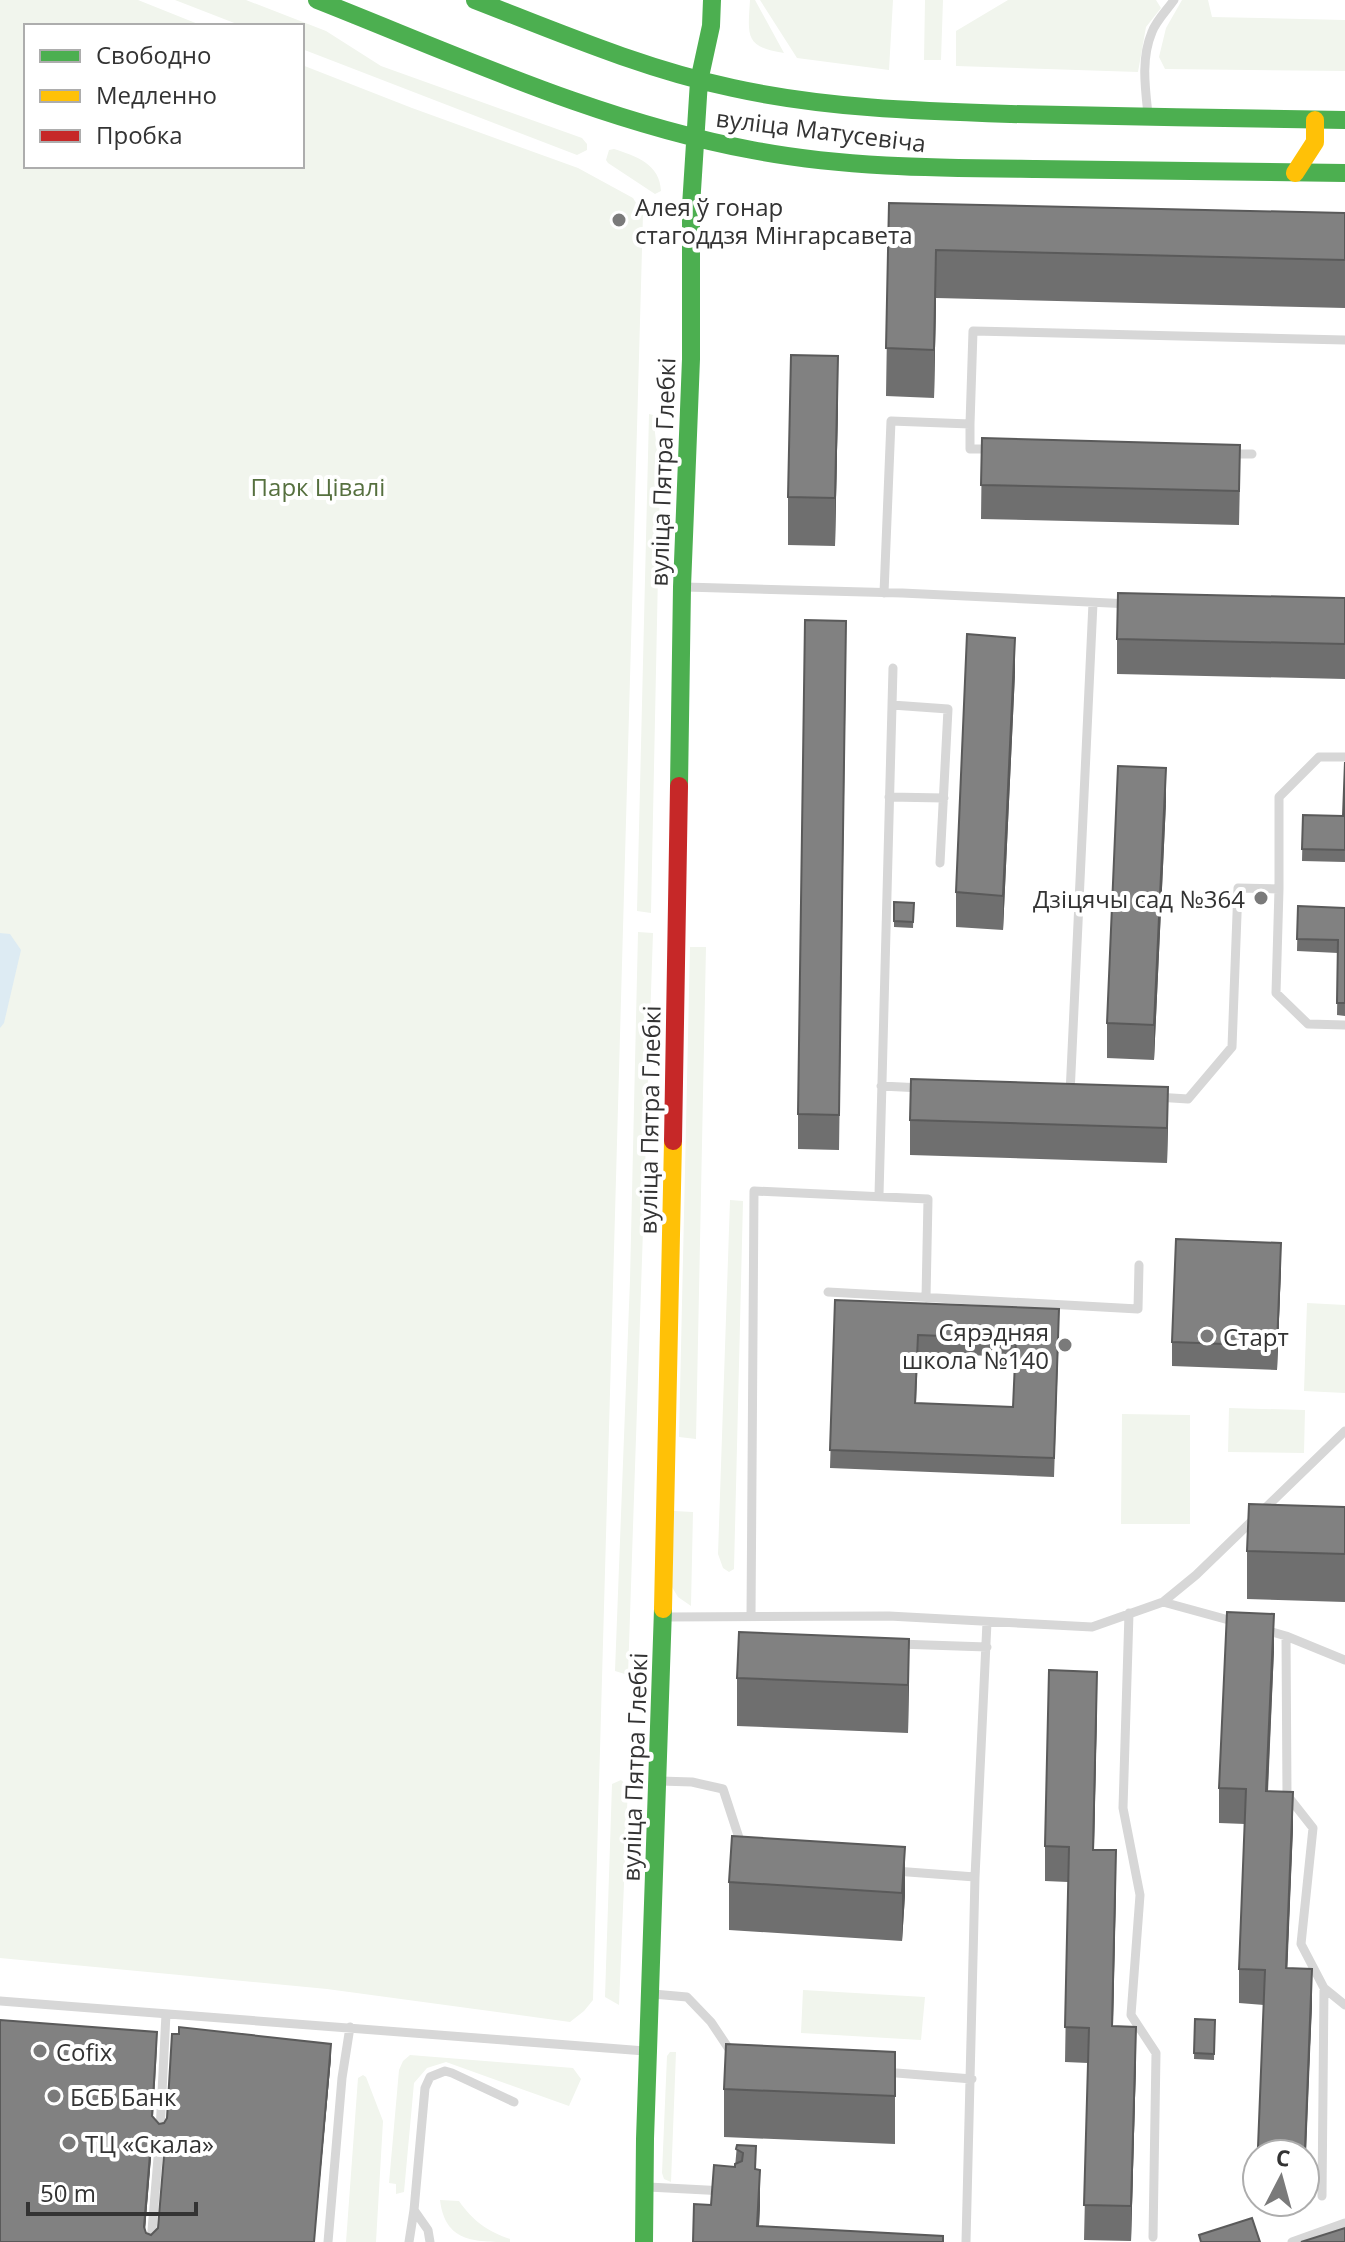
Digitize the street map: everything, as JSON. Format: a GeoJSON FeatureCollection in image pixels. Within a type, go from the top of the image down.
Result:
{"type":"FeatureCollection","features":[{"type":"Feature","properties":{"kind":"main road","name":"вуліца Матусевіча"},"geometry":{"type":"LineString","coordinates":[[317,0],[606,113],[695,139],[754,151],[883,165],[1345,173]]}},
{"type":"Feature","properties":{"kind":"main road","name":"вуліца Матусевіча"},"geometry":{"type":"LineString","coordinates":[[475,0],[623,58],[699,81],[826,101],[940,112],[1345,120]]}},
{"type":"Feature","properties":{"kind":"main road","name":"вуліца Пятра Глебкі"},"geometry":{"type":"LineString","coordinates":[[644,2242],[669,1439],[682,587],[691,359],[691,206],[699,81],[711,26],[712,0]]}},
{"type":"Feature","properties":{"kind":"main road"},"geometry":{"type":"LineString","coordinates":[[1295,173],[1315,142],[1315,120]]}},
{"type":"Feature","properties":{"kind":"lane"},"geometry":{"type":"LineString","coordinates":[[1148,117],[1144,81],[1146,57],[1152,30],[1174,0]]}},
{"type":"Feature","properties":{"kind":"lane"},"geometry":{"type":"LineString","coordinates":[[1000,449],[970,449],[973,331],[1345,340]]}},
{"type":"Feature","properties":{"kind":"lane"},"geometry":{"type":"LineString","coordinates":[[884,593],[891,421],[970,424]]}},
{"type":"Feature","properties":{"kind":"lane"},"geometry":{"type":"LineString","coordinates":[[1211,453],[1252,454]]}},
{"type":"Feature","properties":{"kind":"lane"},"geometry":{"type":"LineString","coordinates":[[682,587],[1146,605]]}},
{"type":"Feature","properties":{"kind":"lane"},"geometry":{"type":"LineString","coordinates":[[1070,1094],[1093,603]]}},
{"type":"Feature","properties":{"kind":"lane"},"geometry":{"type":"LineString","coordinates":[[879,1195],[893,668]]}},
{"type":"Feature","properties":{"kind":"lane"},"geometry":{"type":"LineString","coordinates":[[892,705],[948,709],[940,863]]}},
{"type":"Feature","properties":{"kind":"lane"},"geometry":{"type":"LineString","coordinates":[[1345,757],[1319,757],[1279,797],[1276,993],[1308,1024],[1345,1025]]}},
{"type":"Feature","properties":{"kind":"lane"},"geometry":{"type":"LineString","coordinates":[[889,797],[944,798]]}},
{"type":"Feature","properties":{"kind":"lane"},"geometry":{"type":"LineString","coordinates":[[1144,1096],[1188,1099],[1232,1047],[1238,888],[1279,889]]}},
{"type":"Feature","properties":{"kind":"lane"},"geometry":{"type":"LineString","coordinates":[[881,1086],[928,1088]]}},
{"type":"Feature","properties":{"kind":"lane"},"geometry":{"type":"LineString","coordinates":[[1054,1093],[1085,1094]]}},
{"type":"Feature","properties":{"kind":"lane"},"geometry":{"type":"LineString","coordinates":[[751,1616],[754,1191],[928,1199],[926,1298]]}},
{"type":"Feature","properties":{"kind":"lane"},"geometry":{"type":"LineString","coordinates":[[828,1292],[1138,1309],[1139,1265]]}},
{"type":"Feature","properties":{"kind":"lane"},"geometry":{"type":"LineString","coordinates":[[663,1617],[889,1616],[1092,1627],[1163,1602],[1196,1575],[1345,1431]]}},
{"type":"Feature","properties":{"kind":"lane"},"geometry":{"type":"LineString","coordinates":[[1163,1602],[1240,1623]]}},
{"type":"Feature","properties":{"kind":"lane"},"geometry":{"type":"LineString","coordinates":[[1129,1613],[1123,1808],[1140,1895],[1131,2015],[1156,2053],[1153,2237]]}},
{"type":"Feature","properties":{"kind":"lane"},"geometry":{"type":"LineString","coordinates":[[966,2242],[975,1877],[987,1622]]}},
{"type":"Feature","properties":{"kind":"lane"},"geometry":{"type":"LineString","coordinates":[[1256,1627],[1345,1660]]}},
{"type":"Feature","properties":{"kind":"lane"},"geometry":{"type":"LineString","coordinates":[[1286,1636],[1287,1795],[1313,1828],[1301,1944],[1324,1988],[1345,2005]]}},
{"type":"Feature","properties":{"kind":"lane"},"geometry":{"type":"LineString","coordinates":[[890,1643],[987,1647]]}},
{"type":"Feature","properties":{"kind":"lane"},"geometry":{"type":"LineString","coordinates":[[658,1781],[692,1782],[723,1789],[742,1848],[755,1849]]}},
{"type":"Feature","properties":{"kind":"lane"},"geometry":{"type":"LineString","coordinates":[[889,1870],[975,1877]]}},
{"type":"Feature","properties":{"kind":"lane"},"geometry":{"type":"LineString","coordinates":[[1322,2196],[1324,1988]]}},
{"type":"Feature","properties":{"kind":"lane"},"geometry":{"type":"LineString","coordinates":[[650,1993],[687,1997],[711,2022],[733,2057]]}},
{"type":"Feature","properties":{"kind":"lane"},"geometry":{"type":"LineString","coordinates":[[0,2001],[648,2051]]}},
{"type":"Feature","properties":{"kind":"lane"},"geometry":{"type":"LineString","coordinates":[[160,2131],[166,2014]]}},
{"type":"Feature","properties":{"kind":"lane"},"geometry":{"type":"LineString","coordinates":[[328,2242],[342,2078],[350,2027]]}},
{"type":"Feature","properties":{"kind":"lane"},"geometry":{"type":"LineString","coordinates":[[876,2072],[972,2079]]}},
{"type":"Feature","properties":{"kind":"lane"},"geometry":{"type":"LineString","coordinates":[[409,2242],[425,2088],[430,2077],[438,2073],[452,2073],[514,2102]]}},
{"type":"Feature","properties":{"kind":"lane"},"geometry":{"type":"LineString","coordinates":[[151,2242],[158,2158]]}},
{"type":"Feature","properties":{"kind":"lane"},"geometry":{"type":"LineString","coordinates":[[644,2187],[736,2192]]}},
{"type":"Feature","properties":{"kind":"lane"},"geometry":{"type":"LineString","coordinates":[[414,2210],[428,2230],[430,2242]]}},
{"type":"Feature","properties":{"kind":"lane"},"geometry":{"type":"LineString","coordinates":[[1292,2242],[1345,2223]]}},
{"type":"Feature","properties":{"kind":"green space","name":"Парк Цівалі"},"geometry":{"type":"Polygon","coordinates":[[[0,0],[138,0],[198,24],[24,24],[24,168],[304,168],[304,66],[578,168],[633,198],[643,214],[593,2000],[570,2022],[327,1989],[0,1958],[0,0]]]}},
{"type":"Feature","properties":{"kind":"green space"},"geometry":{"type":"Polygon","coordinates":[[[175,0],[246,0],[326,31],[381,66],[582,138],[587,150],[577,155],[304,50],[304,24],[237,24],[175,0]]]}},
{"type":"Feature","properties":{"kind":"green space"},"geometry":{"type":"Polygon","coordinates":[[[750,0],[755,0],[784,53],[762,47],[751,37],[750,0]]]}},
{"type":"Feature","properties":{"kind":"green space"},"geometry":{"type":"Polygon","coordinates":[[[760,0],[893,0],[889,70],[797,58],[760,0]]]}},
{"type":"Feature","properties":{"kind":"green space"},"geometry":{"type":"Polygon","coordinates":[[[925,0],[943,0],[941,60],[924,60],[925,0]]]}},
{"type":"Feature","properties":{"kind":"green space"},"geometry":{"type":"Polygon","coordinates":[[[1008,0],[1156,0],[1161,8],[1146,27],[1138,72],[956,66],[956,31],[1008,0]]]}},
{"type":"Feature","properties":{"kind":"green space"},"geometry":{"type":"Polygon","coordinates":[[[1182,0],[1208,0],[1212,17],[1345,20],[1345,71],[1165,69],[1159,57],[1166,28],[1182,0]]]}},
{"type":"Feature","properties":{"kind":"green space"},"geometry":{"type":"Polygon","coordinates":[[[614,149],[645,162],[656,174],[661,191],[655,194],[608,163],[609,150],[614,149]]]}},
{"type":"Feature","properties":{"kind":"green space"},"geometry":{"type":"Polygon","coordinates":[[[649,414],[653,415],[660,477],[651,913],[637,911],[649,414]]]}},
{"type":"Feature","properties":{"kind":"green space"},"geometry":{"type":"Polygon","coordinates":[[[638,932],[653,933],[628,1675],[615,1671],[630,1280],[638,932]]]}},
{"type":"Feature","properties":{"kind":"green space"},"geometry":{"type":"Polygon","coordinates":[[[690,947],[706,947],[696,1439],[679,1437],[690,947]]]}},
{"type":"Feature","properties":{"kind":"green space"},"geometry":{"type":"Polygon","coordinates":[[[730,1200],[743,1201],[734,1569],[729,1572],[723,1568],[718,1554],[730,1200]]]}},
{"type":"Feature","properties":{"kind":"green space"},"geometry":{"type":"Polygon","coordinates":[[[1307,1303],[1345,1305],[1345,1393],[1304,1391],[1307,1303]]]}},
{"type":"Feature","properties":{"kind":"green space"},"geometry":{"type":"Polygon","coordinates":[[[1229,1408],[1305,1410],[1304,1453],[1228,1452],[1229,1408]]]}},
{"type":"Feature","properties":{"kind":"green space"},"geometry":{"type":"Polygon","coordinates":[[[1122,1414],[1190,1415],[1190,1524],[1121,1524],[1122,1414]]]}},
{"type":"Feature","properties":{"kind":"green space"},"geometry":{"type":"Polygon","coordinates":[[[674,1511],[693,1512],[691,1606],[678,1597],[672,1587],[674,1511]]]}},
{"type":"Feature","properties":{"kind":"green space"},"geometry":{"type":"Polygon","coordinates":[[[621,1780],[628,1786],[619,2005],[605,1997],[612,1784],[621,1780]]]}},
{"type":"Feature","properties":{"kind":"green space"},"geometry":{"type":"Polygon","coordinates":[[[803,1990],[925,1997],[921,2040],[801,2033],[803,1990]]]}},
{"type":"Feature","properties":{"kind":"green space"},"geometry":{"type":"Polygon","coordinates":[[[670,2052],[676,2052],[671,2182],[664,2179],[662,2173],[667,2056],[670,2052]]]}},
{"type":"Feature","properties":{"kind":"green space"},"geometry":{"type":"Polygon","coordinates":[[[410,2055],[573,2068],[581,2079],[569,2106],[446,2062],[427,2068],[414,2083],[404,2192],[396,2194],[396,2184],[389,2183],[399,2070],[410,2055]]]}},
{"type":"Feature","properties":{"kind":"green space"},"geometry":{"type":"Polygon","coordinates":[[[363,2075],[383,2121],[376,2242],[346,2242],[358,2078],[363,2075]]]}},
{"type":"Feature","properties":{"kind":"green space"},"geometry":{"type":"Polygon","coordinates":[[[440,2200],[459,2201],[481,2224],[510,2239],[510,2242],[463,2237],[448,2224],[440,2200]]]}},
{"type":"Feature","properties":{"kind":"shaded area"},"geometry":{"type":"Polygon","coordinates":[[[0,933],[10,934],[21,950],[4,1023],[0,1028],[0,933]]]}},
{"type":"Feature","properties":{"kind":"building"},"geometry":{"type":"Polygon","coordinates":[[[889,203],[1345,213],[1345,260],[936,250],[934,350],[886,348],[889,203]]]}},
{"type":"Feature","properties":{"kind":"building"},"geometry":{"type":"Polygon","coordinates":[[[791,355],[838,356],[835,498],[788,497],[791,355]]]}},
{"type":"Feature","properties":{"kind":"building"},"geometry":{"type":"Polygon","coordinates":[[[982,438],[1240,445],[1239,491],[981,485],[982,438]]]}},
{"type":"Feature","properties":{"kind":"building"},"geometry":{"type":"Polygon","coordinates":[[[1118,593],[1345,598],[1345,644],[1117,639],[1118,593]]]}},
{"type":"Feature","properties":{"kind":"building"},"geometry":{"type":"Polygon","coordinates":[[[805,620],[846,621],[839,1115],[798,1114],[805,620]]]}},
{"type":"Feature","properties":{"kind":"building"},"geometry":{"type":"Polygon","coordinates":[[[967,634],[1015,638],[1003,896],[956,892],[967,634]]]}},
{"type":"Feature","properties":{"kind":"building"},"geometry":{"type":"Polygon","coordinates":[[[1345,762],[1345,850],[1302,849],[1303,815],[1343,816],[1345,762]]]}},
{"type":"Feature","properties":{"kind":"building"},"geometry":{"type":"Polygon","coordinates":[[[1118,766],[1166,768],[1154,1025],[1107,1023],[1118,766]]]}},
{"type":"Feature","properties":{"kind":"building"},"geometry":{"type":"Polygon","coordinates":[[[894,902],[914,903],[913,922],[894,921],[894,902]]]}},
{"type":"Feature","properties":{"kind":"building"},"geometry":{"type":"Polygon","coordinates":[[[1298,906],[1345,908],[1345,1003],[1337,1003],[1338,940],[1297,939],[1298,906]]]}},
{"type":"Feature","properties":{"kind":"building"},"geometry":{"type":"Polygon","coordinates":[[[911,1079],[1168,1087],[1167,1128],[910,1120],[911,1079]]]}},
{"type":"Feature","properties":{"kind":"building"},"geometry":{"type":"Polygon","coordinates":[[[1176,1239],[1281,1243],[1277,1346],[1172,1342],[1176,1239]]]}},
{"type":"Feature","properties":{"kind":"building"},"geometry":{"type":"Polygon","coordinates":[[[835,1300],[1059,1309],[1054,1458],[830,1450],[835,1300]],[[918,1335],[915,1403],[1013,1407],[1016,1339],[918,1335]]]}},
{"type":"Feature","properties":{"kind":"building"},"geometry":{"type":"Polygon","coordinates":[[[1249,1504],[1345,1507],[1345,1554],[1247,1551],[1249,1504]]]}},
{"type":"Feature","properties":{"kind":"building"},"geometry":{"type":"Polygon","coordinates":[[[1227,1612],[1274,1614],[1266,1791],[1293,1792],[1286,1968],[1312,1969],[1305,2138],[1258,2138],[1265,1970],[1239,1969],[1246,1789],[1219,1788],[1227,1612]]]}},
{"type":"Feature","properties":{"kind":"building"},"geometry":{"type":"Polygon","coordinates":[[[739,1632],[909,1639],[908,1685],[737,1678],[739,1632]]]}},
{"type":"Feature","properties":{"kind":"building"},"geometry":{"type":"Polygon","coordinates":[[[1049,1670],[1097,1672],[1093,1850],[1116,1850],[1112,2026],[1136,2027],[1131,2206],[1084,2205],[1089,2028],[1065,2027],[1069,1847],[1045,1846],[1049,1670]]]}},
{"type":"Feature","properties":{"kind":"building"},"geometry":{"type":"Polygon","coordinates":[[[732,1836],[905,1847],[902,1893],[729,1882],[732,1836]]]}},
{"type":"Feature","properties":{"kind":"building"},"geometry":{"type":"Polygon","coordinates":[[[1195,2019],[1215,2020],[1214,2054],[1194,2053],[1195,2019]]]}},
{"type":"Feature","properties":{"kind":"building"},"geometry":{"type":"Polygon","coordinates":[[[0,2020],[157,2032],[152,2116],[159,2124],[167,2118],[172,2034],[179,2034],[179,2027],[331,2044],[314,2242],[0,2242],[0,2020]],[[154,2137],[151,2142],[144,2227],[146,2233],[151,2235],[158,2228],[165,2144],[159,2137],[154,2137]]]}},
{"type":"Feature","properties":{"kind":"building"},"geometry":{"type":"Polygon","coordinates":[[[726,2044],[895,2052],[895,2096],[724,2089],[726,2044]]]}},
{"type":"Feature","properties":{"kind":"building"},"geometry":{"type":"Polygon","coordinates":[[[737,2145],[756,2146],[755,2169],[760,2170],[757,2226],[943,2236],[943,2242],[693,2242],[694,2204],[711,2205],[714,2165],[735,2167],[742,2161],[743,2153],[736,2149],[737,2145]]]}},
{"type":"Feature","properties":{"kind":"building"},"geometry":{"type":"Polygon","coordinates":[[[1252,2218],[1260,2242],[1201,2242],[1199,2235],[1252,2218]]]}},
{"type":"Feature","properties":{"kind":"building"},"geometry":{"type":"Polygon","coordinates":[[[1345,2228],[1345,2242],[1301,2242],[1345,2228]]]}},
{"type":"Feature","properties":{"kind":"traffic: fast"},"geometry":{"type":"LineString","coordinates":[[317,0],[585,105],[696,138],[787,156],[858,164],[929,167],[1345,173]]}},
{"type":"Feature","properties":{"kind":"traffic: fast"},"geometry":{"type":"LineString","coordinates":[[475,0],[667,71],[733,88],[802,100],[976,113],[1345,120]]}},
{"type":"Feature","properties":{"kind":"traffic: fast"},"geometry":{"type":"LineString","coordinates":[[679,786],[682,587],[691,359],[691,206],[699,81],[711,26],[712,0]]}},
{"type":"Feature","properties":{"kind":"traffic: fast"},"geometry":{"type":"LineString","coordinates":[[644,2242],[663,1609]]}},
{"type":"Feature","properties":{"kind":"traffic: slow"},"geometry":{"type":"LineString","coordinates":[[1295,173],[1315,142],[1315,120]]}},
{"type":"Feature","properties":{"kind":"traffic: slow"},"geometry":{"type":"LineString","coordinates":[[663,1609],[673,1141]]}},
{"type":"Feature","properties":{"kind":"traffic: jam"},"geometry":{"type":"LineString","coordinates":[[673,1141],[679,786]]}},
{"type":"Feature","properties":{"kind":"place","name":"Алея ў гонар стагоддзя Мінгарсавета"},"geometry":{"type":"Point","coordinates":[619,220]}},
{"type":"Feature","properties":{"kind":"place","name":"Дзіцячы сад №364"},"geometry":{"type":"Point","coordinates":[1261,898]}},
{"type":"Feature","properties":{"kind":"place","name":"Старт"},"geometry":{"type":"Point","coordinates":[1207,1336]}},
{"type":"Feature","properties":{"kind":"place","name":"Сярэдняя школа №140"},"geometry":{"type":"Point","coordinates":[1065,1345]}},
{"type":"Feature","properties":{"kind":"place","name":"Cofix"},"geometry":{"type":"Point","coordinates":[40,2051]}},
{"type":"Feature","properties":{"kind":"place","name":"БСБ Банк"},"geometry":{"type":"Point","coordinates":[54,2096]}},
{"type":"Feature","properties":{"kind":"place","name":"ТЦ «Скала»"},"geometry":{"type":"Point","coordinates":[69,2143]}}]}
